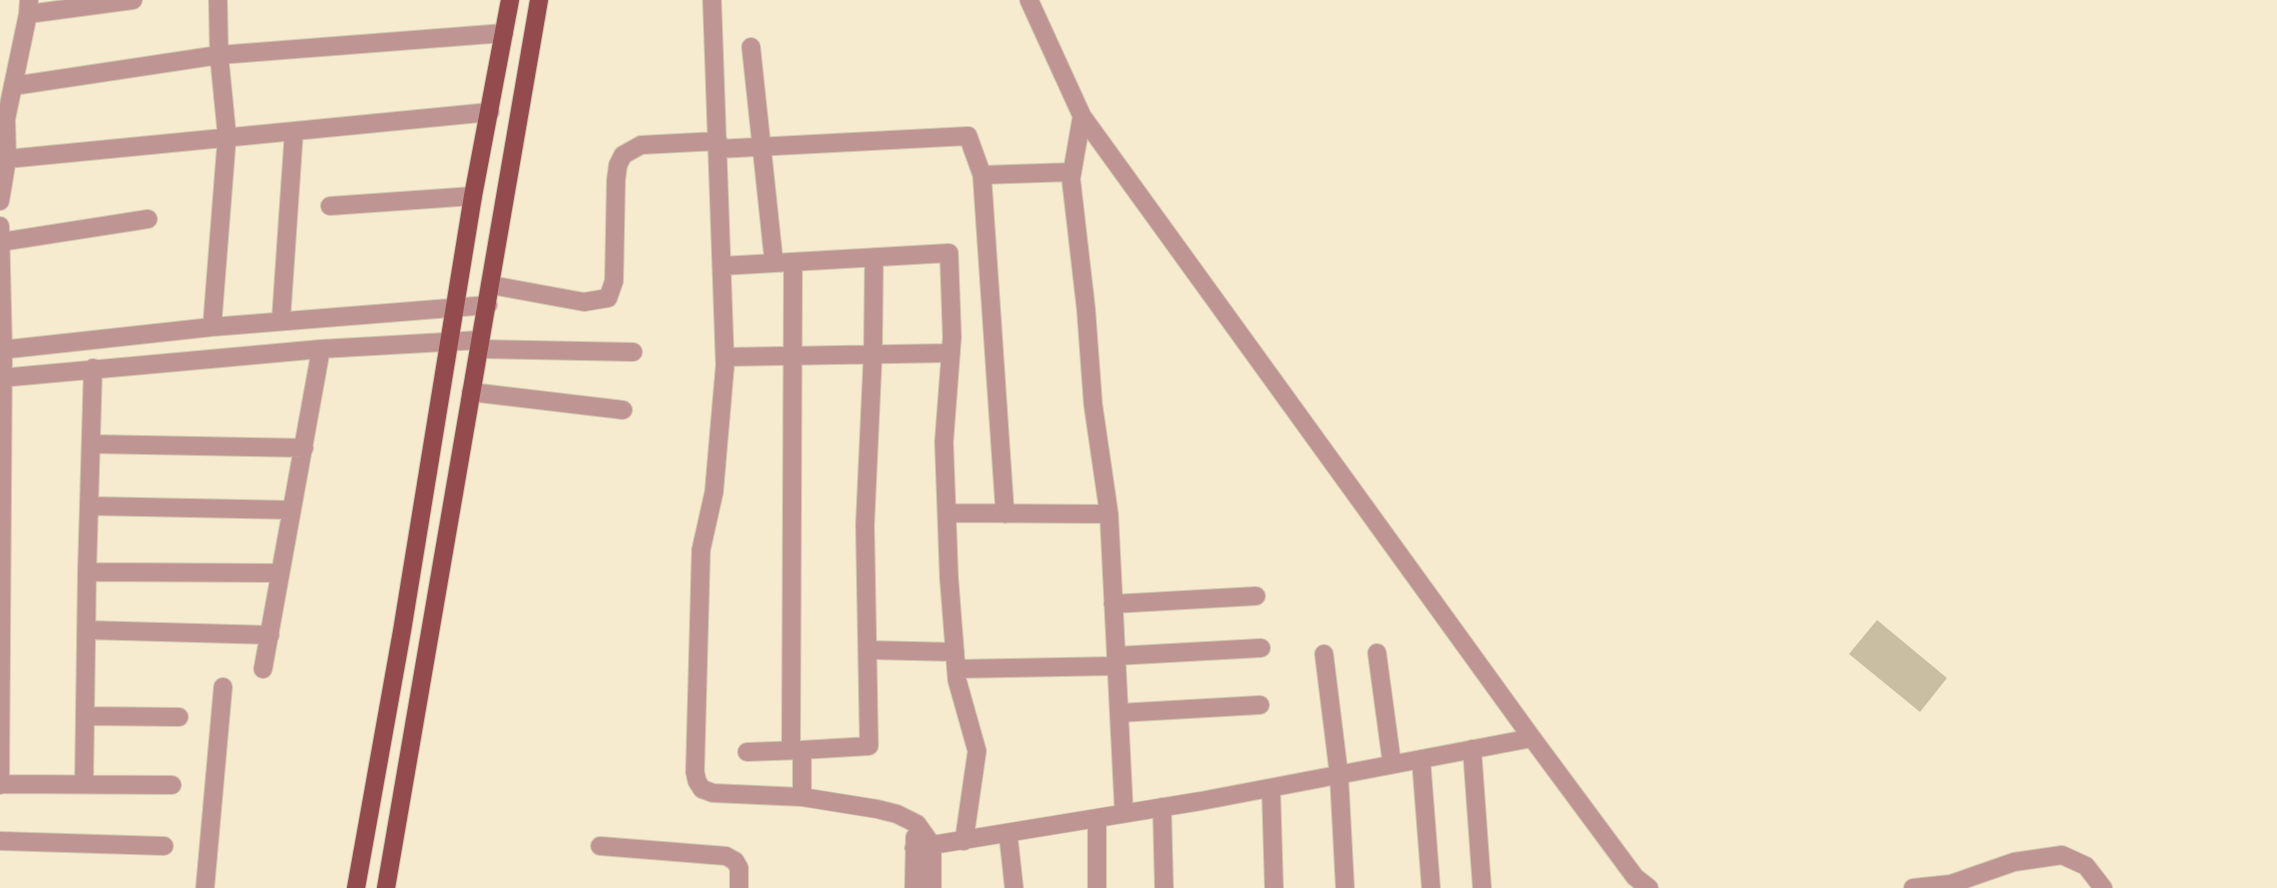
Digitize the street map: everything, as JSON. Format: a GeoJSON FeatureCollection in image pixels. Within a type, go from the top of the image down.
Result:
{"type":"FeatureCollection","features":[{"type":"Feature","properties":{"kind":"main road"},"geometry":{"type":"LineString","coordinates":[[356,888],[451,342],[473,196],[510,0]]}},
{"type":"Feature","properties":{"kind":"main road"},"geometry":{"type":"LineString","coordinates":[[386,888],[539,0]]}},
{"type":"Feature","properties":{"kind":"street"},"geometry":{"type":"LineString","coordinates":[[0,201],[6,119],[28,7],[134,0]]}},
{"type":"Feature","properties":{"kind":"street"},"geometry":{"type":"LineString","coordinates":[[212,327],[227,136],[219,55],[218,0]]}},
{"type":"Feature","properties":{"kind":"street"},"geometry":{"type":"LineString","coordinates":[[712,0],[725,357],[714,492],[701,550],[695,772],[697,781],[702,789],[713,793],[802,797],[897,814],[917,824],[932,888]]}},
{"type":"Feature","properties":{"kind":"street"},"geometry":{"type":"LineString","coordinates":[[1029,0],[1082,116],[1532,738],[1635,877],[1648,888]]}},
{"type":"Feature","properties":{"kind":"street"},"geometry":{"type":"LineString","coordinates":[[13,86],[219,55],[504,33]]}},
{"type":"Feature","properties":{"kind":"street"},"geometry":{"type":"LineString","coordinates":[[751,47],[774,263]]}},
{"type":"Feature","properties":{"kind":"street"},"geometry":{"type":"LineString","coordinates":[[3,157],[490,112]]}},
{"type":"Feature","properties":{"kind":"street"},"geometry":{"type":"LineString","coordinates":[[1082,116],[1071,179],[1086,309],[1093,405],[1109,514],[1124,813]]}},
{"type":"Feature","properties":{"kind":"street"},"geometry":{"type":"LineString","coordinates":[[281,320],[294,131]]}},
{"type":"Feature","properties":{"kind":"street"},"geometry":{"type":"LineString","coordinates":[[491,285],[585,302],[608,298],[614,281],[618,165],[623,155],[641,145],[762,147],[968,136],[982,175],[1005,514]]}},
{"type":"Feature","properties":{"kind":"street"},"geometry":{"type":"LineString","coordinates":[[982,175],[1072,172]]}},
{"type":"Feature","properties":{"kind":"street"},"geometry":{"type":"LineString","coordinates":[[330,206],[473,196]]}},
{"type":"Feature","properties":{"kind":"street"},"geometry":{"type":"LineString","coordinates":[[0,242],[148,219]]}},
{"type":"Feature","properties":{"kind":"street"},"geometry":{"type":"LineString","coordinates":[[0,226],[2,350],[0,784],[172,785]]}},
{"type":"Feature","properties":{"kind":"street"},"geometry":{"type":"LineString","coordinates":[[722,266],[949,253],[952,337],[944,442],[955,660],[957,680],[977,751],[964,841]]}},
{"type":"Feature","properties":{"kind":"street"},"geometry":{"type":"LineString","coordinates":[[747,752],[869,746],[865,525],[873,356],[874,257]]}},
{"type":"Feature","properties":{"kind":"street"},"geometry":{"type":"LineString","coordinates":[[793,262],[796,750],[802,797]]}},
{"type":"Feature","properties":{"kind":"street"},"geometry":{"type":"LineString","coordinates":[[2,350],[281,320],[488,305]]}},
{"type":"Feature","properties":{"kind":"street"},"geometry":{"type":"LineString","coordinates":[[1,378],[321,349],[451,342],[633,352]]}},
{"type":"Feature","properties":{"kind":"street"},"geometry":{"type":"LineString","coordinates":[[263,669],[321,349]]}},
{"type":"Feature","properties":{"kind":"street"},"geometry":{"type":"LineString","coordinates":[[725,357],[951,353]]}},
{"type":"Feature","properties":{"kind":"street"},"geometry":{"type":"LineString","coordinates":[[84,784],[93,369]]}},
{"type":"Feature","properties":{"kind":"street"},"geometry":{"type":"LineString","coordinates":[[471,392],[623,410]]}},
{"type":"Feature","properties":{"kind":"street"},"geometry":{"type":"LineString","coordinates":[[91,444],[304,448]]}},
{"type":"Feature","properties":{"kind":"street"},"geometry":{"type":"LineString","coordinates":[[90,506],[292,510]]}},
{"type":"Feature","properties":{"kind":"street"},"geometry":{"type":"LineString","coordinates":[[947,513],[1109,514]]}},
{"type":"Feature","properties":{"kind":"street"},"geometry":{"type":"LineString","coordinates":[[87,572],[279,573]]}},
{"type":"Feature","properties":{"kind":"street"},"geometry":{"type":"LineString","coordinates":[[1113,604],[1256,596]]}},
{"type":"Feature","properties":{"kind":"street"},"geometry":{"type":"LineString","coordinates":[[87,630],[270,634]]}},
{"type":"Feature","properties":{"kind":"street"},"geometry":{"type":"LineString","coordinates":[[868,650],[955,660],[1116,661],[1261,648]]}},
{"type":"Feature","properties":{"kind":"street"},"geometry":{"type":"LineString","coordinates":[[1377,653],[1392,764]]}},
{"type":"Feature","properties":{"kind":"street"},"geometry":{"type":"LineString","coordinates":[[1324,654],[1340,775],[1345,888]]}},
{"type":"Feature","properties":{"kind":"street"},"geometry":{"type":"LineString","coordinates":[[205,888],[223,687]]}},
{"type":"Feature","properties":{"kind":"street"},"geometry":{"type":"LineString","coordinates":[[1119,713],[1260,705]]}},
{"type":"Feature","properties":{"kind":"street"},"geometry":{"type":"LineString","coordinates":[[85,716],[179,717]]}},
{"type":"Feature","properties":{"kind":"street"},"geometry":{"type":"LineString","coordinates":[[923,847],[1271,788],[1532,738]]}},
{"type":"Feature","properties":{"kind":"street"},"geometry":{"type":"LineString","coordinates":[[1472,749],[1482,888]]}},
{"type":"Feature","properties":{"kind":"street"},"geometry":{"type":"LineString","coordinates":[[1421,759],[1431,888]]}},
{"type":"Feature","properties":{"kind":"street"},"geometry":{"type":"LineString","coordinates":[[1271,788],[1274,888]]}},
{"type":"Feature","properties":{"kind":"street"},"geometry":{"type":"LineString","coordinates":[[1162,807],[1164,888]]}},
{"type":"Feature","properties":{"kind":"street"},"geometry":{"type":"LineString","coordinates":[[1097,818],[1097,888]]}},
{"type":"Feature","properties":{"kind":"street"},"geometry":{"type":"LineString","coordinates":[[1008,833],[1014,888]]}},
{"type":"Feature","properties":{"kind":"street"},"geometry":{"type":"LineString","coordinates":[[0,841],[164,846]]}},
{"type":"Feature","properties":{"kind":"street"},"geometry":{"type":"LineString","coordinates":[[600,846],[726,856],[735,861],[739,868],[739,888]]}},
{"type":"Feature","properties":{"kind":"street"},"geometry":{"type":"LineString","coordinates":[[914,888],[923,847]]}},
{"type":"Feature","properties":{"kind":"street"},"geometry":{"type":"LineString","coordinates":[[1913,888],[1951,884],[2014,862],[2062,855],[2086,866],[2103,888]]}},
{"type":"Feature","properties":{"kind":"building"},"geometry":{"type":"Polygon","coordinates":[[[1877,620],[1947,678],[1920,712],[1849,654],[1877,620]]]}}]}
